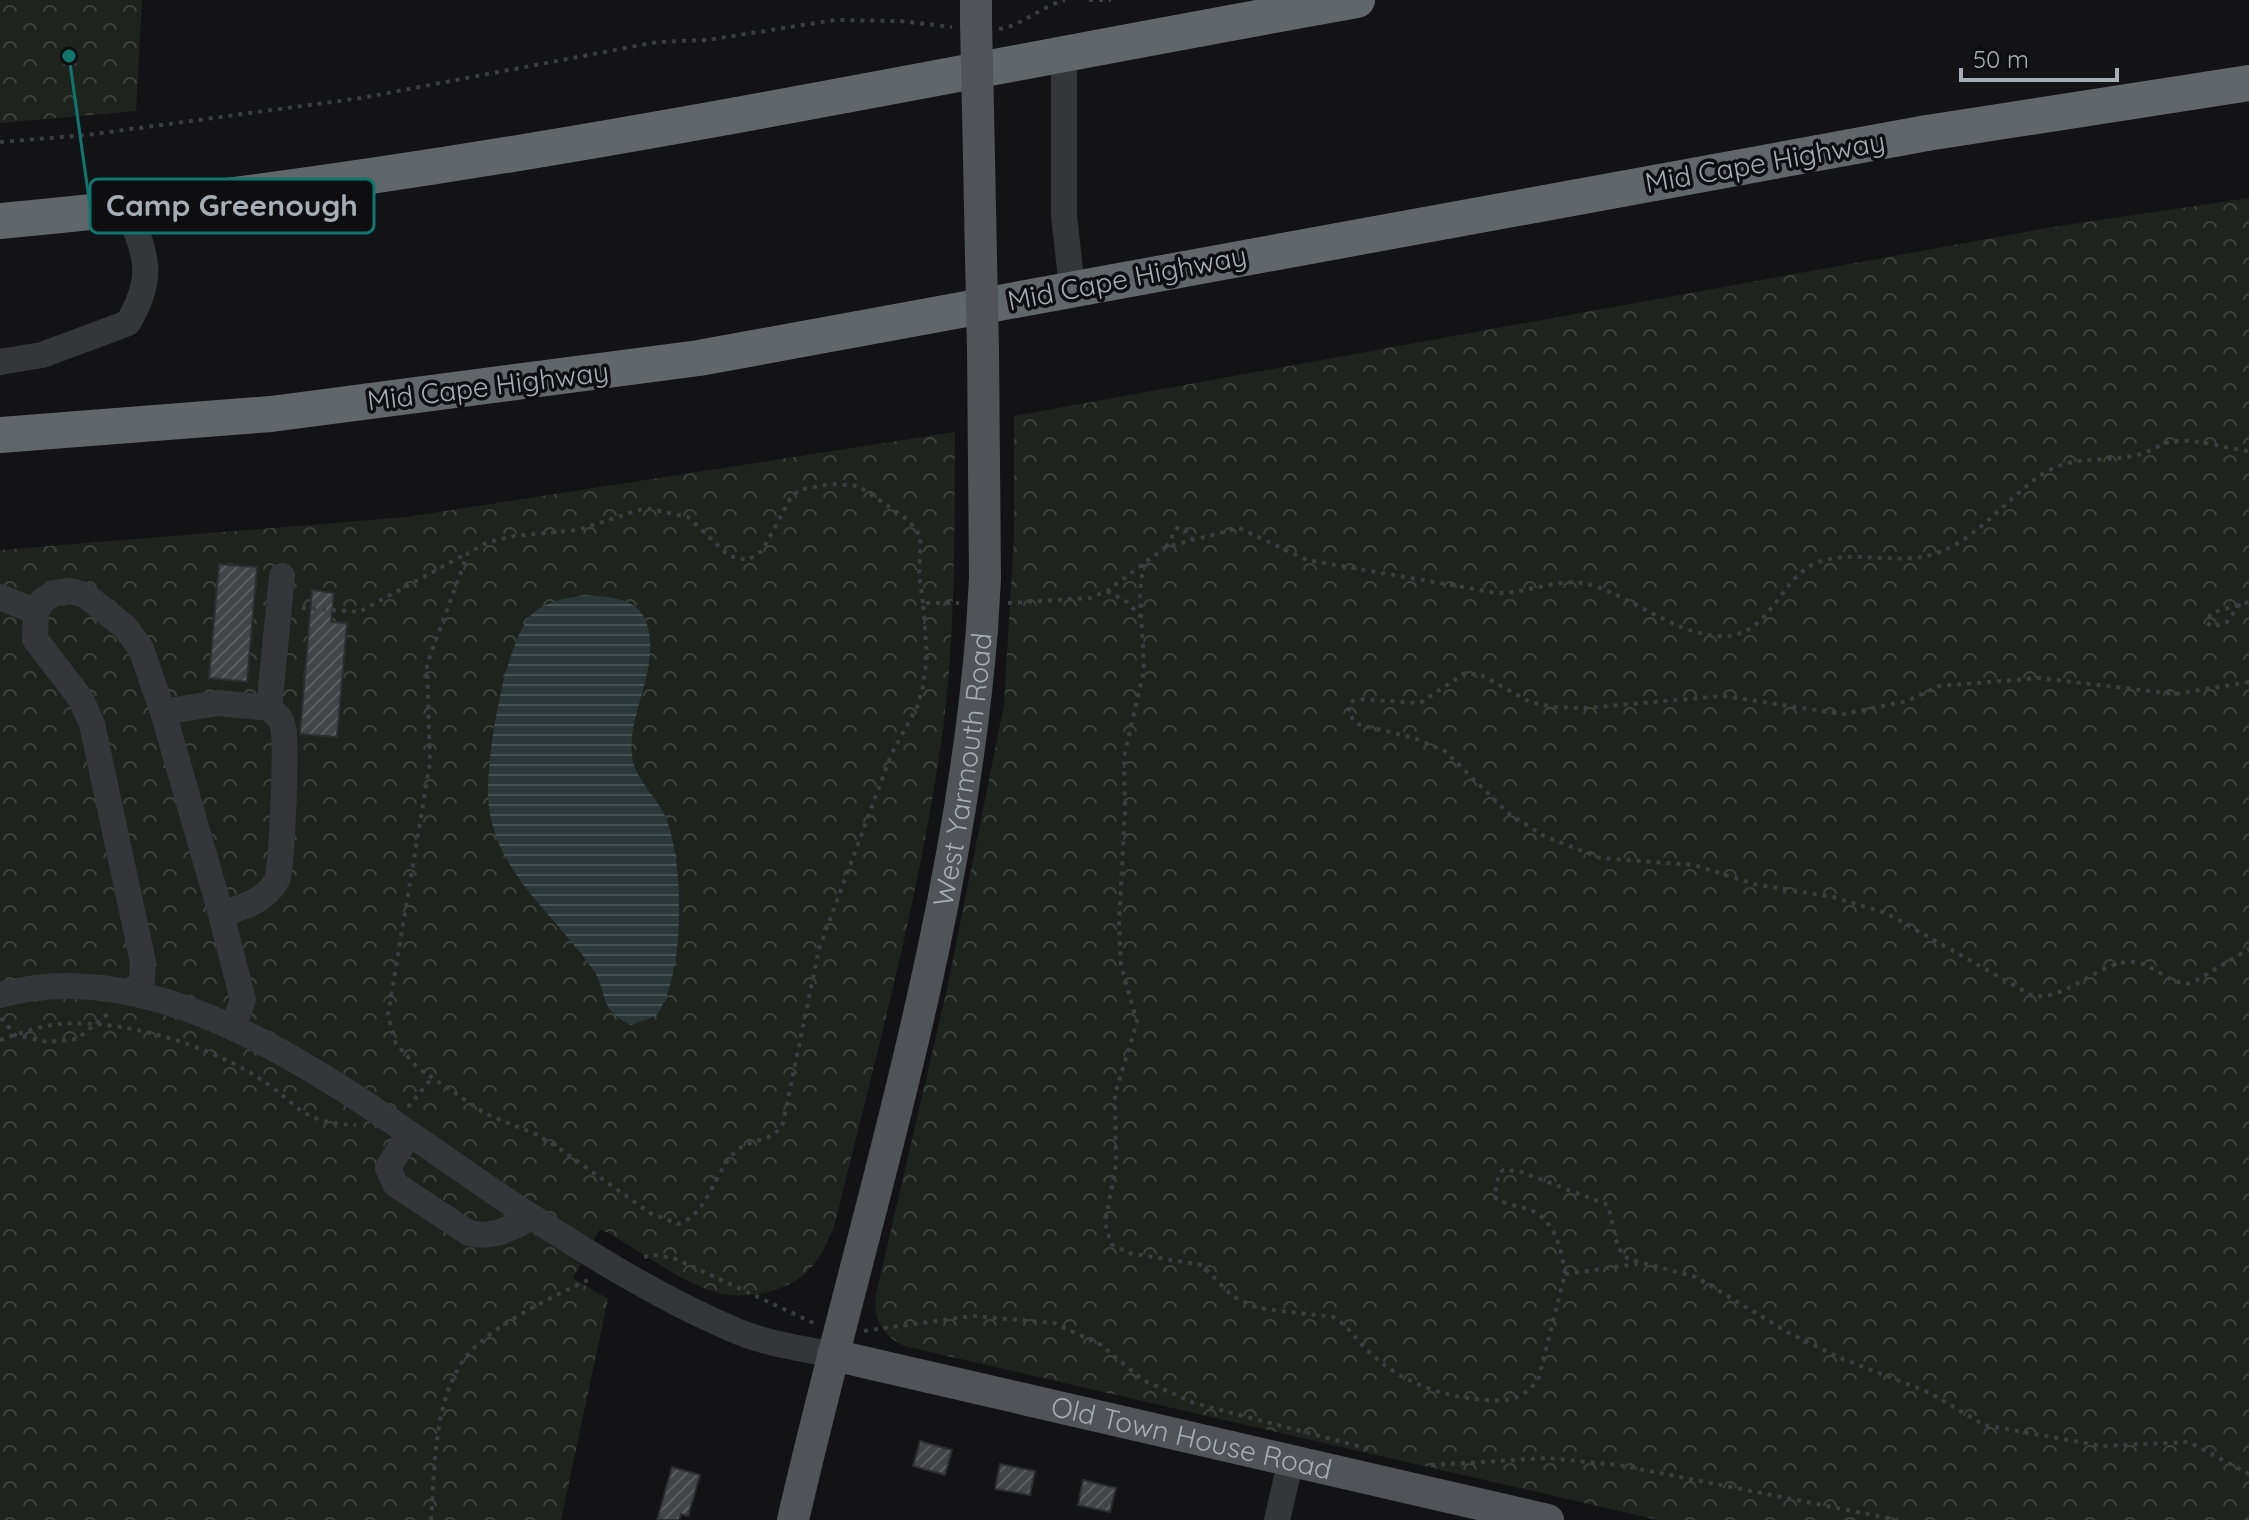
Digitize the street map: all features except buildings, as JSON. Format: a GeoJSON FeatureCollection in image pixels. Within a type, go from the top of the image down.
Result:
{"type":"FeatureCollection","features":[{"type":"Feature","properties":{"kind":"highway"},"geometry":{"type":"LineString","coordinates":[[0,221],[127,209],[473,161],[1357,0]]}},
{"type":"Feature","properties":{"kind":"highway","name":"Mid Cape Highway"},"geometry":{"type":"LineString","coordinates":[[0,435],[271,414],[540,381],[780,344],[1072,287],[1927,133],[2249,83]]}},
{"type":"Feature","properties":{"kind":"main road","name":"West Yarmouth Road"},"geometry":{"type":"LineString","coordinates":[[793,1520],[953,857],[971,741],[974,616],[985,578],[976,18]]}},
{"type":"Feature","properties":{"kind":"main road","name":"Old Town House Road"},"geometry":{"type":"LineString","coordinates":[[833,1355],[1548,1520]]}},
{"type":"Feature","properties":{"kind":"street"},"geometry":{"type":"LineString","coordinates":[[1064,52],[1064,216],[1072,287]]}},
{"type":"Feature","properties":{"kind":"street"},"geometry":{"type":"LineString","coordinates":[[0,362],[42,355],[128,323],[142,298],[147,258],[127,209]]}},
{"type":"Feature","properties":{"kind":"street"},"geometry":{"type":"LineString","coordinates":[[269,708],[282,576]]}},
{"type":"Feature","properties":{"kind":"street"},"geometry":{"type":"LineString","coordinates":[[136,993],[143,962],[92,724],[81,699],[38,646],[34,633],[36,612],[48,596],[70,591],[102,606],[141,649],[163,712],[243,1000],[233,1027]]}},
{"type":"Feature","properties":{"kind":"street"},"geometry":{"type":"LineString","coordinates":[[0,597],[36,612]]}},
{"type":"Feature","properties":{"kind":"street"},"geometry":{"type":"LineString","coordinates":[[163,712],[218,703],[269,708],[278,715],[285,748],[280,816],[282,866],[277,879],[262,896],[244,908],[221,914]]}},
{"type":"Feature","properties":{"kind":"street"},"geometry":{"type":"LineString","coordinates":[[0,995],[30,986],[76,983],[136,993],[233,1027],[346,1092],[532,1217],[615,1268],[741,1333],[833,1355]]}},
{"type":"Feature","properties":{"kind":"street"},"geometry":{"type":"LineString","coordinates":[[408,1135],[388,1168],[396,1185],[469,1233],[483,1236],[497,1234],[532,1217]]}},
{"type":"Feature","properties":{"kind":"street"},"geometry":{"type":"LineString","coordinates":[[1277,1520],[1291,1460]]}},
{"type":"Feature","properties":{"kind":"path"},"geometry":{"type":"LineString","coordinates":[[0,142],[87,135],[361,98],[657,42],[750,35],[835,20],[976,18],[1015,27],[1042,6],[1065,0]]}},
{"type":"Feature","properties":{"kind":"path"},"geometry":{"type":"LineString","coordinates":[[1089,0],[1111,0]]}},
{"type":"Feature","properties":{"kind":"path"},"geometry":{"type":"LineString","coordinates":[[1007,603],[1076,600],[1107,591],[1166,547],[1239,528],[1307,560],[1497,593],[1514,594],[1569,582],[1589,584],[1670,621],[1721,635],[1741,633],[1757,623],[1784,589],[1815,564],[1937,553],[1965,538],[2034,479],[2058,464],[2090,457],[2137,455],[2178,440],[2249,451]]}},
{"type":"Feature","properties":{"kind":"path"},"geometry":{"type":"LineString","coordinates":[[278,605],[336,613],[359,612],[468,553],[501,539],[578,530],[645,508],[688,517],[729,556],[748,560],[762,551],[790,499],[799,490],[850,484],[873,495],[916,528],[922,546],[919,573],[927,657],[923,686],[918,705],[891,755],[819,949],[783,1123],[775,1134],[736,1151],[694,1215],[678,1224],[650,1213],[556,1146],[484,1113],[432,1078],[396,1044],[389,1030],[389,999],[430,763],[427,664],[468,553]]}},
{"type":"Feature","properties":{"kind":"path"},"geometry":{"type":"LineString","coordinates":[[1166,547],[1171,533],[1177,528],[1185,529],[1192,538]]}},
{"type":"Feature","properties":{"kind":"path"},"geometry":{"type":"LineString","coordinates":[[1143,564],[1140,616],[1144,670],[1124,757],[1125,811],[1119,925],[1121,965],[1137,1022],[1115,1094],[1116,1164],[1105,1223],[1111,1244],[1129,1253],[1202,1265],[1232,1296],[1257,1308],[1333,1317],[1369,1352],[1423,1388],[1446,1396],[1492,1401],[1523,1396],[1539,1377],[1565,1274],[1559,1245],[1547,1222],[1530,1210],[1494,1197],[1499,1174],[1503,1170],[1519,1171],[1608,1205],[1618,1248],[1628,1259],[1696,1277],[1789,1333],[1838,1357],[1930,1393],[1984,1425],[2102,1446],[2189,1442],[2249,1474]]}},
{"type":"Feature","properties":{"kind":"path"},"geometry":{"type":"LineString","coordinates":[[1107,591],[1127,602],[1140,616]]}},
{"type":"Feature","properties":{"kind":"path"},"geometry":{"type":"LineString","coordinates":[[2240,604],[2227,622],[2213,627],[2207,623],[2210,613],[2240,604],[2249,602]]}},
{"type":"Feature","properties":{"kind":"path"},"geometry":{"type":"LineString","coordinates":[[923,603],[974,616]]}},
{"type":"Feature","properties":{"kind":"path"},"geometry":{"type":"LineString","coordinates":[[2249,682],[2227,688],[2161,694],[2039,678],[1939,686],[1907,701],[1843,714],[1723,696],[1586,708],[1553,707],[1530,702],[1481,675],[1465,673],[1420,703],[1358,699],[1351,702],[1348,713],[1357,724],[1414,738],[1445,751],[1508,813],[1544,836],[1600,858],[1694,865],[1754,884],[1833,897],[1886,913],[2033,996],[2055,993],[2105,968],[2128,962],[2145,966],[2184,984],[2192,983],[2249,949]]}},
{"type":"Feature","properties":{"kind":"path"},"geometry":{"type":"LineString","coordinates":[[0,1016],[15,1035],[37,1041],[77,1039],[136,993]]}},
{"type":"Feature","properties":{"kind":"path"},"geometry":{"type":"LineString","coordinates":[[0,1040],[57,1024],[95,1026],[193,1043],[263,1081],[311,1118],[356,1125],[384,1120],[406,1111],[432,1078]]}},
{"type":"Feature","properties":{"kind":"path"},"geometry":{"type":"LineString","coordinates":[[431,1520],[436,1444],[448,1395],[461,1363],[481,1342],[521,1316],[615,1268],[637,1259],[666,1256],[806,1322]]}},
{"type":"Feature","properties":{"kind":"path"},"geometry":{"type":"LineString","coordinates":[[1565,1274],[1643,1264]]}},
{"type":"Feature","properties":{"kind":"path"},"geometry":{"type":"LineString","coordinates":[[874,1332],[972,1316],[1054,1323],[1101,1345],[1143,1380],[1194,1403],[1384,1454]]}},
{"type":"Feature","properties":{"kind":"path"},"geometry":{"type":"LineString","coordinates":[[1428,1465],[1547,1458],[1619,1465],[1898,1520]]}},
{"type":"Feature","properties":{"kind":"green space"},"geometry":{"type":"Polygon","coordinates":[[[0,0],[142,0],[136,111],[0,123],[0,0]]]}},
{"type":"Feature","properties":{"kind":"green space"},"geometry":{"type":"Polygon","coordinates":[[[2249,198],[2249,1520],[1658,1520],[904,1346],[884,1331],[877,1318],[876,1294],[947,989],[1004,705],[1014,536],[1014,416],[2053,227],[2249,198]]]}},
{"type":"Feature","properties":{"kind":"green space"},"geometry":{"type":"Polygon","coordinates":[[[955,432],[950,655],[933,792],[895,980],[834,1227],[809,1270],[788,1285],[762,1294],[721,1294],[681,1277],[600,1229],[573,1278],[608,1299],[561,1520],[0,1520],[0,550],[407,517],[955,432]]]}},
{"type":"Feature","properties":{"kind":"shaded area"},"geometry":{"type":"Polygon","coordinates":[[[584,595],[626,601],[644,617],[650,651],[632,738],[632,755],[640,779],[664,814],[676,858],[679,916],[673,974],[666,998],[656,1016],[631,1025],[613,1013],[592,968],[512,868],[497,838],[489,809],[488,776],[494,726],[514,647],[533,613],[551,603],[584,595]]]}},
{"type":"Feature","properties":{"kind":"place","name":"Camp Greenough"},"geometry":{"type":"Point","coordinates":[69,56]}}]}
